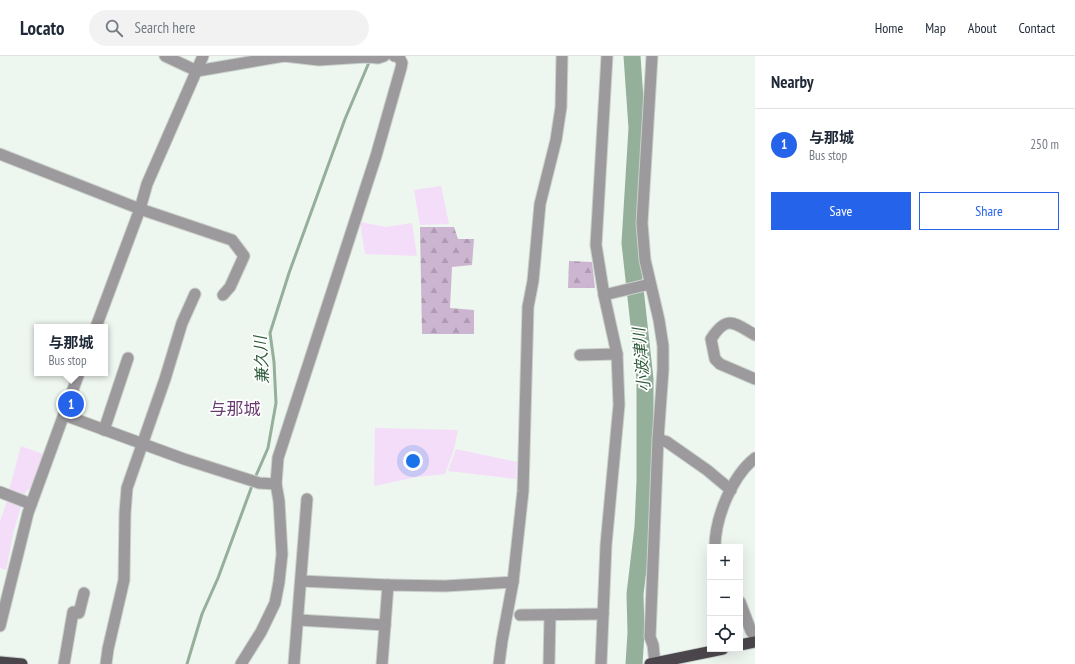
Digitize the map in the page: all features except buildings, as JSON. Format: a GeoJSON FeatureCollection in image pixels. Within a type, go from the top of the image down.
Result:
{"type":"FeatureCollection","features":[{"type":"Feature","properties":{"kind":"highway"},"geometry":{"type":"LineString","coordinates":[[743,644],[755,642]]}},
{"type":"Feature","properties":{"kind":"highway"},"geometry":{"type":"LineString","coordinates":[[653,664],[709,652]]}},
{"type":"Feature","properties":{"kind":"highway"},"geometry":{"type":"LineString","coordinates":[[0,662],[22,664]]}},
{"type":"Feature","properties":{"kind":"street"},"geometry":{"type":"LineString","coordinates":[[165,56],[197,71],[284,56],[319,60],[373,57]]}},
{"type":"Feature","properties":{"kind":"street"},"geometry":{"type":"LineString","coordinates":[[97,324],[140,209],[147,184],[203,56]]}},
{"type":"Feature","properties":{"kind":"street"},"geometry":{"type":"LineString","coordinates":[[240,664],[261,632],[275,603],[282,554],[279,501],[276,484],[278,458],[373,163],[401,68],[402,63],[398,57],[394,56]]}},
{"type":"Feature","properties":{"kind":"street"},"geometry":{"type":"LineString","coordinates":[[499,664],[513,582],[523,491],[528,307],[533,281],[540,204],[556,140],[561,107],[562,56]]}},
{"type":"Feature","properties":{"kind":"street"},"geometry":{"type":"LineString","coordinates":[[601,664],[606,545],[619,405],[616,354],[608,294],[596,245],[607,56]]}},
{"type":"Feature","properties":{"kind":"street"},"geometry":{"type":"LineString","coordinates":[[652,56],[642,223],[647,285],[659,320],[663,346],[650,637],[653,664]]}},
{"type":"Feature","properties":{"kind":"street"},"geometry":{"type":"LineString","coordinates":[[0,154],[140,209],[232,240],[244,256],[230,287],[222,295]]}},
{"type":"Feature","properties":{"kind":"street"},"geometry":{"type":"LineString","coordinates":[[608,294],[647,285]]}},
{"type":"Feature","properties":{"kind":"street"},"geometry":{"type":"LineString","coordinates":[[106,664],[124,580],[127,488],[182,323],[194,294]]}},
{"type":"Feature","properties":{"kind":"street"},"geometry":{"type":"LineString","coordinates":[[755,335],[733,323],[727,323],[718,329],[712,339],[715,359],[720,364],[755,379]]}},
{"type":"Feature","properties":{"kind":"street"},"geometry":{"type":"LineString","coordinates":[[580,355],[616,354]]}},
{"type":"Feature","properties":{"kind":"street"},"geometry":{"type":"LineString","coordinates":[[104,430],[128,358]]}},
{"type":"Feature","properties":{"kind":"street"},"geometry":{"type":"LineString","coordinates":[[0,626],[31,504],[78,376]]}},
{"type":"Feature","properties":{"kind":"street"},"geometry":{"type":"LineString","coordinates":[[64,416],[184,459],[254,482],[276,484]]}},
{"type":"Feature","properties":{"kind":"street"},"geometry":{"type":"LineString","coordinates":[[658,439],[667,442],[708,470],[731,490]]}},
{"type":"Feature","properties":{"kind":"street"},"geometry":{"type":"LineString","coordinates":[[715,544],[715,536],[719,521],[731,490],[740,474],[755,458]]}},
{"type":"Feature","properties":{"kind":"street"},"geometry":{"type":"LineString","coordinates":[[0,492],[31,504]]}},
{"type":"Feature","properties":{"kind":"street"},"geometry":{"type":"LineString","coordinates":[[294,664],[307,500]]}},
{"type":"Feature","properties":{"kind":"street"},"geometry":{"type":"LineString","coordinates":[[301,581],[445,586],[513,582]]}},
{"type":"Feature","properties":{"kind":"street"},"geometry":{"type":"LineString","coordinates":[[382,664],[388,585]]}},
{"type":"Feature","properties":{"kind":"street"},"geometry":{"type":"LineString","coordinates":[[64,664],[73,612],[79,613],[84,593]]}},
{"type":"Feature","properties":{"kind":"street"},"geometry":{"type":"LineString","coordinates":[[743,610],[751,631],[755,636]]}},
{"type":"Feature","properties":{"kind":"street"},"geometry":{"type":"LineString","coordinates":[[520,615],[603,614]]}},
{"type":"Feature","properties":{"kind":"street"},"geometry":{"type":"LineString","coordinates":[[549,664],[550,615]]}},
{"type":"Feature","properties":{"kind":"street"},"geometry":{"type":"LineString","coordinates":[[298,620],[385,625]]}},
{"type":"Feature","properties":{"kind":"shaded area"},"geometry":{"type":"Polygon","coordinates":[[[441,186],[449,224],[420,225],[414,190],[441,186]]]}},
{"type":"Feature","properties":{"kind":"shaded area"},"geometry":{"type":"Polygon","coordinates":[[[360,222],[386,227],[412,223],[417,256],[365,254],[360,222]]]}},
{"type":"Feature","properties":{"kind":"shaded area"},"geometry":{"type":"Polygon","coordinates":[[[375,428],[458,430],[454,449],[445,474],[417,477],[374,486],[375,428]]]}},
{"type":"Feature","properties":{"kind":"shaded area"},"geometry":{"type":"Polygon","coordinates":[[[21,446],[43,454],[32,487],[26,491],[24,496],[9,490],[21,446]]]}},
{"type":"Feature","properties":{"kind":"shaded area"},"geometry":{"type":"Polygon","coordinates":[[[456,449],[517,462],[516,479],[448,471],[456,449]]]}},
{"type":"Feature","properties":{"kind":"shaded area"},"geometry":{"type":"Polygon","coordinates":[[[7,501],[21,506],[14,530],[6,570],[0,568],[0,521],[7,501]]]}},
{"type":"Feature","properties":{"kind":"green space"},"geometry":{"type":"Polygon","coordinates":[[[420,227],[454,227],[458,239],[474,239],[472,265],[452,267],[450,308],[474,310],[474,334],[422,334],[420,227]]]}},
{"type":"Feature","properties":{"kind":"green space"},"geometry":{"type":"Polygon","coordinates":[[[569,261],[592,262],[595,288],[568,288],[569,261]]]}},
{"type":"Feature","properties":{"kind":"waterway","name":"小波津川"},"geometry":{"type":"LineString","coordinates":[[632,56],[637,128],[630,243],[645,379],[645,481],[643,527],[635,594],[636,633],[634,664]]}},
{"type":"Feature","properties":{"kind":"waterway","name":"兼久川"},"geometry":{"type":"LineString","coordinates":[[255,478],[268,448],[276,403],[274,362],[270,333],[289,273],[345,119],[370,60]]}},
{"type":"Feature","properties":{"kind":"waterway","name":"兼久川"},"geometry":{"type":"LineString","coordinates":[[187,664],[202,614],[218,578],[253,483]]}},
{"type":"Feature","properties":{"kind":"place","name":"与那城"},"geometry":{"type":"Point","coordinates":[71,404]}},
{"type":"Feature","properties":{"kind":"district","name":"与那城"},"geometry":{"type":"Point","coordinates":[235,409]}}]}
